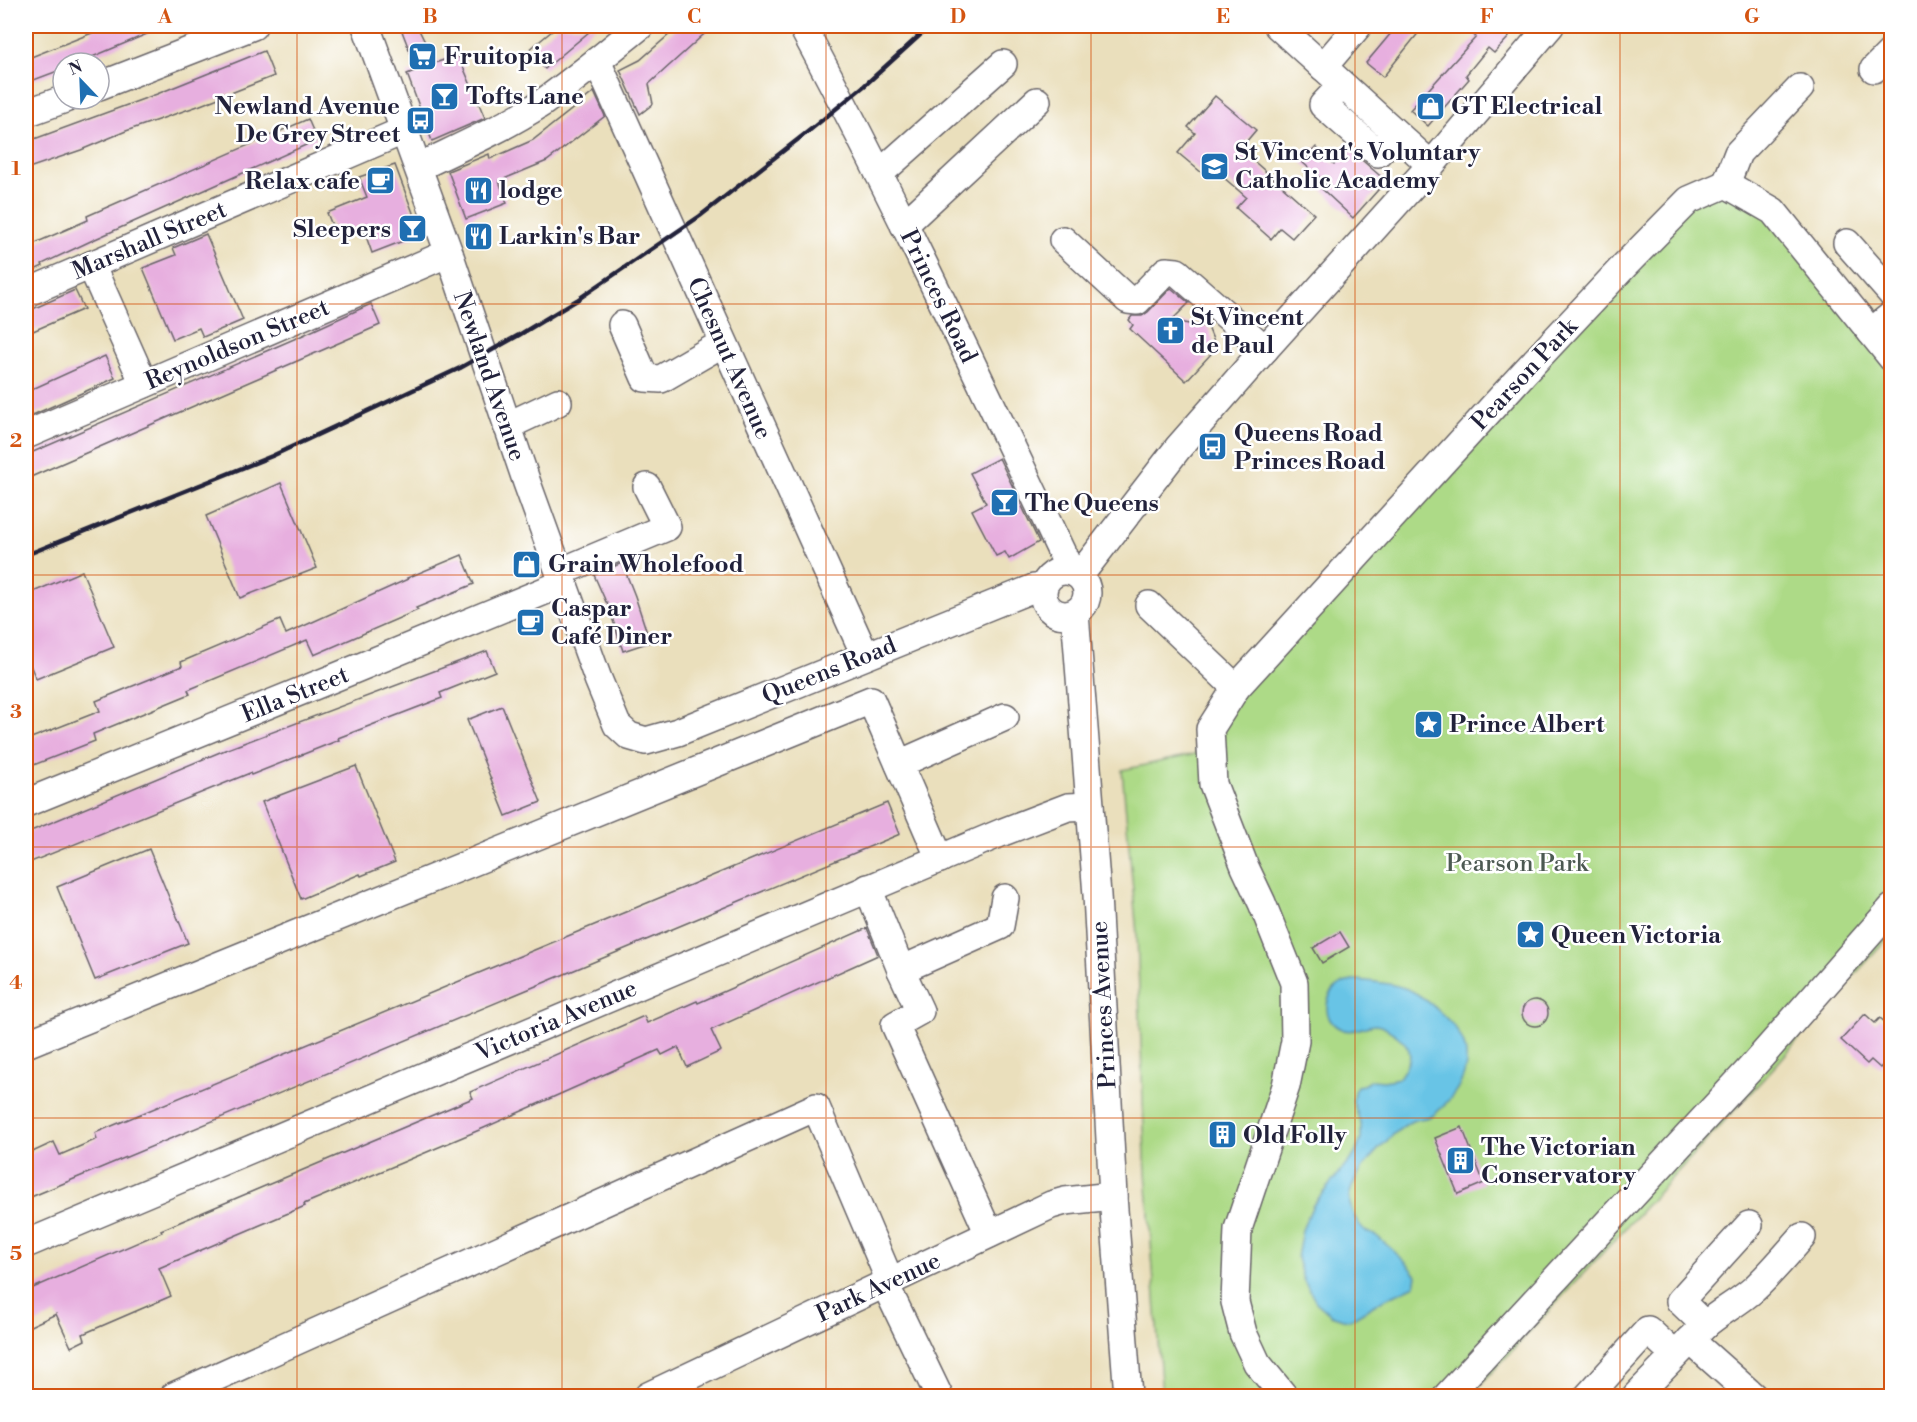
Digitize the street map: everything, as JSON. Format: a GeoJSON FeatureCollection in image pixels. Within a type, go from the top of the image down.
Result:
{"type":"FeatureCollection","features":[{"type":"Feature","properties":{"kind":"street"},"geometry":{"type":"LineString","coordinates":[[111,81],[253,26]]}},
{"type":"Feature","properties":{"kind":"street","name":"Newland Avenue"},"geometry":{"type":"LineString","coordinates":[[366,26],[419,167],[507,426],[598,679],[617,725]]}},
{"type":"Feature","properties":{"kind":"street"},"geometry":{"type":"LineString","coordinates":[[419,167],[497,129],[541,103],[640,26]]}},
{"type":"Feature","properties":{"kind":"street","name":"Princes Road"},"geometry":{"type":"LineString","coordinates":[[802,26],[960,336],[1075,573]]}},
{"type":"Feature","properties":{"kind":"street"},"geometry":{"type":"LineString","coordinates":[[1278,26],[1431,165]]}},
{"type":"Feature","properties":{"kind":"street"},"geometry":{"type":"LineString","coordinates":[[1333,76],[1358,26]]}},
{"type":"Feature","properties":{"kind":"street"},"geometry":{"type":"LineString","coordinates":[[1075,573],[1178,448],[1264,349],[1431,165],[1550,26]]}},
{"type":"Feature","properties":{"kind":"street","name":"Chesnut Avenue"},"geometry":{"type":"LineString","coordinates":[[597,61],[865,655]]}},
{"type":"Feature","properties":{"kind":"street"},"geometry":{"type":"LineString","coordinates":[[879,174],[1003,64]]}},
{"type":"Feature","properties":{"kind":"street"},"geometry":{"type":"LineString","coordinates":[[1800,88],[1738,153],[1726,184],[1773,211],[1882,323],[1892,358]]}},
{"type":"Feature","properties":{"kind":"street"},"geometry":{"type":"LineString","coordinates":[[904,225],[1036,101]]}},
{"type":"Feature","properties":{"kind":"street"},"geometry":{"type":"LineString","coordinates":[[26,113],[51,104]]}},
{"type":"Feature","properties":{"kind":"street","name":"Marshall Street"},"geometry":{"type":"LineString","coordinates":[[26,294],[405,130]]}},
{"type":"Feature","properties":{"kind":"street","name":"Pearson Park"},"geometry":{"type":"LineString","coordinates":[[1284,1396],[1257,1363],[1243,1333],[1235,1302],[1238,1229],[1286,1086],[1295,1041],[1294,983],[1213,784],[1210,729],[1236,688],[1625,265],[1689,200],[1726,184]]}},
{"type":"Feature","properties":{"kind":"street"},"geometry":{"type":"LineString","coordinates":[[1062,240],[1128,300],[1137,301],[1166,271],[1177,272],[1264,349]]}},
{"type":"Feature","properties":{"kind":"street"},"geometry":{"type":"LineString","coordinates":[[1847,243],[1892,294]]}},
{"type":"Feature","properties":{"kind":"street","name":"Reynoldson Street"},"geometry":{"type":"LineString","coordinates":[[26,435],[449,253]]}},
{"type":"Feature","properties":{"kind":"street"},"geometry":{"type":"LineString","coordinates":[[91,265],[144,384]]}},
{"type":"Feature","properties":{"kind":"street"},"geometry":{"type":"LineString","coordinates":[[622,325],[645,378],[661,379],[723,343]]}},
{"type":"Feature","properties":{"kind":"street"},"geometry":{"type":"LineString","coordinates":[[507,426],[558,402]]}},
{"type":"Feature","properties":{"kind":"street","name":"Ella Street"},"geometry":{"type":"LineString","coordinates":[[26,803],[506,607],[562,577],[667,527],[647,487]]}},
{"type":"Feature","properties":{"kind":"street"},"geometry":{"type":"LineString","coordinates":[[1062,570],[1075,573],[1085,581],[1088,592],[1085,604],[1075,613],[1067,615],[1054,613],[1047,607],[1043,588],[1047,579],[1062,570]]}},
{"type":"Feature","properties":{"kind":"street","name":"Queens Road"},"geometry":{"type":"LineString","coordinates":[[617,725],[629,736],[646,741],[678,732],[1034,588],[1043,588]]}},
{"type":"Feature","properties":{"kind":"street"},"geometry":{"type":"LineString","coordinates":[[1149,605],[1236,688]]}},
{"type":"Feature","properties":{"kind":"street","name":"Princes Avenue"},"geometry":{"type":"LineString","coordinates":[[1075,613],[1102,959],[1113,1196],[1128,1396]]}},
{"type":"Feature","properties":{"kind":"street"},"geometry":{"type":"LineString","coordinates":[[26,1044],[871,700],[940,859]]}},
{"type":"Feature","properties":{"kind":"street"},"geometry":{"type":"LineString","coordinates":[[898,764],[1005,717]]}},
{"type":"Feature","properties":{"kind":"street","name":"Victoria Avenue"},"geometry":{"type":"LineString","coordinates":[[26,1244],[868,888],[1068,807],[1090,806]]}},
{"type":"Feature","properties":{"kind":"street"},"geometry":{"type":"LineString","coordinates":[[868,888],[920,1011],[895,1025],[989,1234]]}},
{"type":"Feature","properties":{"kind":"street"},"geometry":{"type":"LineString","coordinates":[[902,970],[1000,926],[1005,897]]}},
{"type":"Feature","properties":{"kind":"street"},"geometry":{"type":"LineString","coordinates":[[1447,1396],[1886,923]]}},
{"type":"Feature","properties":{"kind":"street"},"geometry":{"type":"LineString","coordinates":[[174,1396],[816,1107],[887,1283],[939,1396]]}},
{"type":"Feature","properties":{"kind":"street","name":"Park Avenue"},"geometry":{"type":"LineString","coordinates":[[648,1396],[1051,1205],[1065,1201],[1113,1196]]}},
{"type":"Feature","properties":{"kind":"street"},"geometry":{"type":"LineString","coordinates":[[1690,1340],[1680,1301],[1749,1225]]}},
{"type":"Feature","properties":{"kind":"street"},"geometry":{"type":"LineString","coordinates":[[1636,1396],[1690,1340],[1755,1288],[1802,1237]]}},
{"type":"Feature","properties":{"kind":"street"},"geometry":{"type":"LineString","coordinates":[[1588,1396],[1648,1330],[1690,1340],[1753,1396]]}},
{"type":"Feature","properties":{"kind":"green space","name":"Pearson Park"},"geometry":{"type":"Polygon","coordinates":[[[1766,186],[1891,331],[1891,935],[1778,1063],[1470,1396],[1162,1396],[1145,1158],[1137,934],[1122,770],[1195,754],[1202,727],[1671,207],[1725,189],[1766,186]]]}},
{"type":"Feature","properties":{"kind":"water"},"geometry":{"type":"Polygon","coordinates":[[[1357,980],[1399,986],[1428,1001],[1458,1032],[1466,1053],[1466,1063],[1460,1084],[1438,1112],[1427,1118],[1410,1122],[1391,1136],[1354,1182],[1350,1193],[1350,1203],[1358,1222],[1363,1229],[1378,1237],[1399,1255],[1417,1276],[1415,1285],[1381,1301],[1350,1320],[1331,1315],[1316,1302],[1303,1279],[1297,1258],[1302,1230],[1313,1205],[1355,1154],[1361,1139],[1361,1125],[1353,1101],[1357,1086],[1372,1080],[1384,1081],[1399,1078],[1410,1055],[1407,1045],[1386,1028],[1375,1025],[1348,1031],[1333,1024],[1327,1011],[1332,992],[1343,983],[1357,980]]]}},
{"type":"Feature","properties":{"kind":"building"},"geometry":{"type":"Polygon","coordinates":[[[100,26],[166,26],[107,51],[51,51],[51,74],[26,83],[26,59],[92,33],[91,29],[100,26]]]}},
{"type":"Feature","properties":{"kind":"building","name":"Tofts Lane"},"geometry":{"type":"Polygon","coordinates":[[[400,26],[417,26],[427,46],[430,45],[435,63],[458,55],[485,118],[432,141],[407,74],[417,70],[400,26]]]}},
{"type":"Feature","properties":{"kind":"building"},"geometry":{"type":"Polygon","coordinates":[[[558,26],[596,26],[545,69],[529,50],[558,26]]]}},
{"type":"Feature","properties":{"kind":"building"},"geometry":{"type":"Polygon","coordinates":[[[679,26],[713,26],[649,84],[653,104],[640,114],[620,70],[640,60],[679,26]]]}},
{"type":"Feature","properties":{"kind":"building"},"geometry":{"type":"Polygon","coordinates":[[[1397,26],[1424,26],[1383,77],[1366,63],[1397,26]]]}},
{"type":"Feature","properties":{"kind":"building"},"geometry":{"type":"Polygon","coordinates":[[[1464,26],[1497,26],[1509,37],[1494,53],[1488,48],[1466,75],[1469,79],[1428,126],[1410,110],[1476,37],[1464,26]]]}},
{"type":"Feature","properties":{"kind":"building"},"geometry":{"type":"Polygon","coordinates":[[[264,51],[274,76],[26,169],[26,142],[157,94],[264,51]]]}},
{"type":"Feature","properties":{"kind":"building"},"geometry":{"type":"Polygon","coordinates":[[[594,92],[605,116],[547,161],[499,181],[507,203],[466,219],[448,171],[489,154],[490,159],[533,140],[594,92]]]}},
{"type":"Feature","properties":{"kind":"building"},"geometry":{"type":"Polygon","coordinates":[[[1215,96],[1256,130],[1240,149],[1314,214],[1292,238],[1280,228],[1271,239],[1236,208],[1246,197],[1215,170],[1208,178],[1178,153],[1195,133],[1188,127],[1215,96]]]}},
{"type":"Feature","properties":{"kind":"building"},"geometry":{"type":"Polygon","coordinates":[[[308,119],[317,140],[93,240],[26,274],[26,227],[33,244],[88,220],[87,216],[308,119]]]}},
{"type":"Feature","properties":{"kind":"building"},"geometry":{"type":"Polygon","coordinates":[[[1316,147],[1334,164],[1348,148],[1386,181],[1353,218],[1322,189],[1327,184],[1302,162],[1316,147]]]}},
{"type":"Feature","properties":{"kind":"building"},"geometry":{"type":"Polygon","coordinates":[[[395,165],[421,234],[372,253],[362,225],[336,235],[327,213],[367,197],[359,177],[395,165]]]}},
{"type":"Feature","properties":{"kind":"building"},"geometry":{"type":"Polygon","coordinates":[[[206,234],[243,320],[203,337],[199,328],[173,339],[143,268],[176,255],[173,248],[206,234]]]}},
{"type":"Feature","properties":{"kind":"building","name":"St Vincent de Paul"},"geometry":{"type":"Polygon","coordinates":[[[1171,288],[1189,303],[1171,321],[1208,327],[1214,342],[1211,354],[1186,381],[1130,329],[1133,325],[1129,320],[1132,316],[1142,316],[1148,312],[1171,288]]]}},
{"type":"Feature","properties":{"kind":"building"},"geometry":{"type":"Polygon","coordinates":[[[75,290],[84,309],[26,334],[26,312],[75,290]]]}},
{"type":"Feature","properties":{"kind":"building"},"geometry":{"type":"Polygon","coordinates":[[[371,304],[380,325],[26,479],[26,455],[371,304]]]}},
{"type":"Feature","properties":{"kind":"building"},"geometry":{"type":"Polygon","coordinates":[[[105,356],[115,378],[26,418],[26,392],[105,356]]]}},
{"type":"Feature","properties":{"kind":"building","name":"The Queens"},"geometry":{"type":"Polygon","coordinates":[[[999,458],[1039,542],[1009,559],[1005,552],[996,556],[972,510],[986,503],[970,473],[999,458]]]}},
{"type":"Feature","properties":{"kind":"building"},"geometry":{"type":"Polygon","coordinates":[[[281,483],[317,568],[240,598],[206,516],[281,483]]]}},
{"type":"Feature","properties":{"kind":"building"},"geometry":{"type":"Polygon","coordinates":[[[462,555],[474,584],[314,655],[307,640],[188,690],[190,694],[93,734],[95,741],[26,768],[26,740],[100,711],[96,701],[182,666],[181,662],[280,620],[286,634],[462,555]]]}},
{"type":"Feature","properties":{"kind":"building"},"geometry":{"type":"Polygon","coordinates":[[[622,563],[650,642],[623,651],[607,602],[594,575],[622,563]]]}},
{"type":"Feature","properties":{"kind":"building"},"geometry":{"type":"Polygon","coordinates":[[[82,571],[114,647],[36,679],[26,655],[26,595],[82,571]]]}},
{"type":"Feature","properties":{"kind":"building"},"geometry":{"type":"Polygon","coordinates":[[[487,651],[495,671],[440,693],[442,698],[26,864],[26,833],[225,750],[487,651]]]}},
{"type":"Feature","properties":{"kind":"building"},"geometry":{"type":"Polygon","coordinates":[[[502,706],[541,802],[506,816],[467,720],[502,706]]]}},
{"type":"Feature","properties":{"kind":"building"},"geometry":{"type":"Polygon","coordinates":[[[356,766],[395,862],[301,899],[262,802],[356,766]]]}},
{"type":"Feature","properties":{"kind":"building"},"geometry":{"type":"Polygon","coordinates":[[[887,803],[900,834],[26,1199],[26,1155],[54,1142],[60,1155],[97,1139],[95,1133],[887,803]]]}},
{"type":"Feature","properties":{"kind":"building"},"geometry":{"type":"Polygon","coordinates":[[[149,849],[188,943],[95,980],[57,887],[149,849]]]}},
{"type":"Feature","properties":{"kind":"building"},"geometry":{"type":"Polygon","coordinates":[[[867,928],[878,955],[711,1030],[721,1051],[687,1067],[678,1047],[662,1055],[659,1050],[159,1268],[171,1296],[83,1334],[85,1340],[71,1347],[56,1314],[26,1328],[26,1291],[162,1232],[161,1230],[473,1098],[470,1092],[644,1016],[647,1023],[697,1001],[698,1003],[867,928]]]}},
{"type":"Feature","properties":{"kind":"building"},"geometry":{"type":"Polygon","coordinates":[[[1340,932],[1349,947],[1322,963],[1313,948],[1340,932]]]}},
{"type":"Feature","properties":{"kind":"building"},"geometry":{"type":"Polygon","coordinates":[[[1535,1000],[1544,1004],[1548,1013],[1544,1022],[1535,1026],[1526,1022],[1522,1013],[1526,1004],[1535,1000]]]}},
{"type":"Feature","properties":{"kind":"building"},"geometry":{"type":"Polygon","coordinates":[[[1865,1014],[1875,1023],[1880,1018],[1892,1028],[1892,1071],[1884,1064],[1880,1068],[1871,1060],[1867,1064],[1841,1040],[1865,1014]]]}},
{"type":"Feature","properties":{"kind":"building","name":"Old Folly"},"geometry":{"type":"Polygon","coordinates":[[[1222,1126],[1230,1134],[1222,1142],[1214,1134],[1222,1126]]]}},
{"type":"Feature","properties":{"kind":"building","name":"The Victorian Conservatory"},"geometry":{"type":"Polygon","coordinates":[[[1462,1127],[1484,1183],[1458,1194],[1435,1138],[1462,1127]]]}},
{"type":"Feature","properties":{"kind":"railway"},"geometry":{"type":"LineString","coordinates":[[26,555],[272,456],[460,368],[519,335],[577,300],[700,216],[864,86],[930,26]]}},
{"type":"Feature","properties":{"kind":"place","name":"Fruitopia"},"geometry":{"type":"Point","coordinates":[423,56]}},
{"type":"Feature","properties":{"kind":"place","name":"Tofts Lane"},"geometry":{"type":"Point","coordinates":[445,96]}},
{"type":"Feature","properties":{"kind":"place","name":"GT Electrical"},"geometry":{"type":"Point","coordinates":[1430,106]}},
{"type":"Feature","properties":{"kind":"place","name":"Newland Avenue De Grey Street"},"geometry":{"type":"Point","coordinates":[421,120]}},
{"type":"Feature","properties":{"kind":"place","name":"St Vincent's Voluntary Catholic Academy"},"geometry":{"type":"Point","coordinates":[1214,166]}},
{"type":"Feature","properties":{"kind":"place","name":"Relax cafe"},"geometry":{"type":"Point","coordinates":[381,181]}},
{"type":"Feature","properties":{"kind":"place","name":"lodge"},"geometry":{"type":"Point","coordinates":[478,190]}},
{"type":"Feature","properties":{"kind":"place","name":"Sleepers"},"geometry":{"type":"Point","coordinates":[412,229]}},
{"type":"Feature","properties":{"kind":"place","name":"Larkin's Bar"},"geometry":{"type":"Point","coordinates":[478,236]}},
{"type":"Feature","properties":{"kind":"place","name":"St Vincent de Paul"},"geometry":{"type":"Point","coordinates":[1170,331]}},
{"type":"Feature","properties":{"kind":"place","name":"Queens Road Princes Road"},"geometry":{"type":"Point","coordinates":[1213,447]}},
{"type":"Feature","properties":{"kind":"place","name":"The Queens"},"geometry":{"type":"Point","coordinates":[1004,503]}},
{"type":"Feature","properties":{"kind":"place","name":"Grain Wholefood"},"geometry":{"type":"Point","coordinates":[527,564]}},
{"type":"Feature","properties":{"kind":"place","name":"Caspar Café Diner"},"geometry":{"type":"Point","coordinates":[530,622]}},
{"type":"Feature","properties":{"kind":"place","name":"Prince Albert"},"geometry":{"type":"Point","coordinates":[1428,724]}},
{"type":"Feature","properties":{"kind":"place","name":"Queen Victoria"},"geometry":{"type":"Point","coordinates":[1530,935]}},
{"type":"Feature","properties":{"kind":"place","name":"Old Folly"},"geometry":{"type":"Point","coordinates":[1222,1135]}},
{"type":"Feature","properties":{"kind":"place","name":"The Victorian Conservatory"},"geometry":{"type":"Point","coordinates":[1460,1161]}}]}
